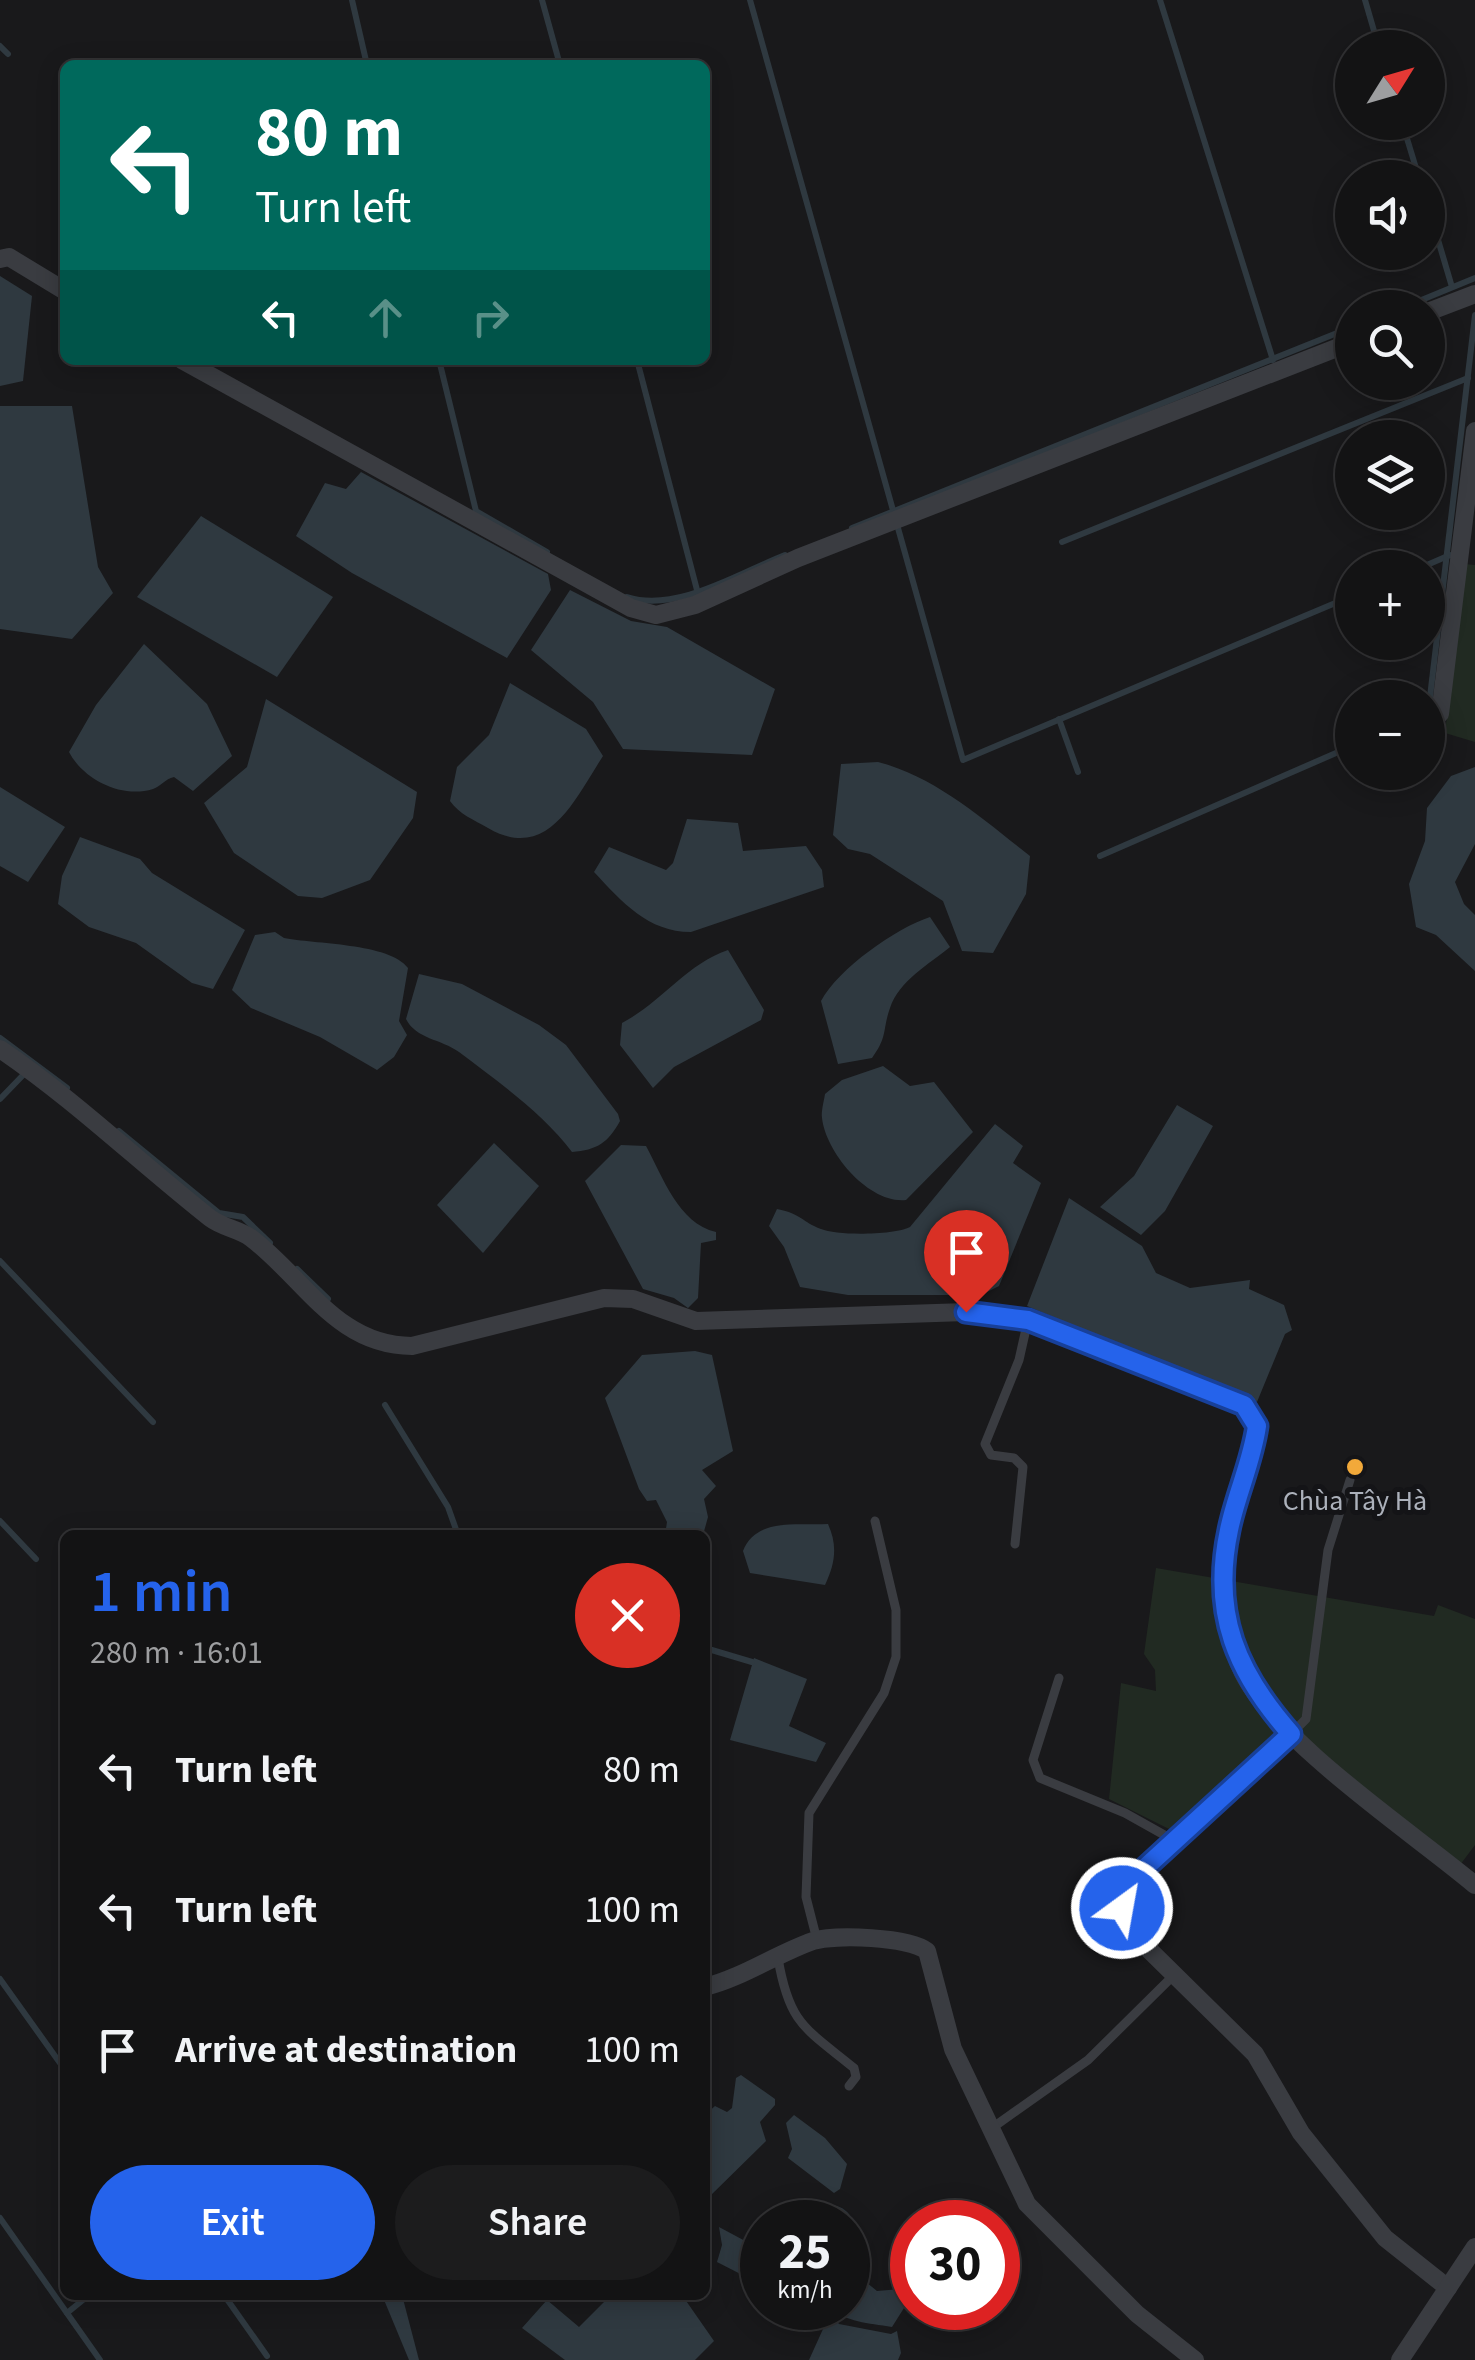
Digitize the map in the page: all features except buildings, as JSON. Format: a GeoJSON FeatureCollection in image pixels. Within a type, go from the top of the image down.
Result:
{"type":"FeatureCollection","features":[{"type":"Feature","properties":{"kind":"street"},"geometry":{"type":"LineString","coordinates":[[0,259],[9,258],[60,288]]}},
{"type":"Feature","properties":{"kind":"street"},"geometry":{"type":"LineString","coordinates":[[1445,305],[1475,294]]}},
{"type":"Feature","properties":{"kind":"street"},"geometry":{"type":"LineString","coordinates":[[191,365],[631,608],[656,615],[694,604],[815,552],[1335,349]]}},
{"type":"Feature","properties":{"kind":"street"},"geometry":{"type":"LineString","coordinates":[[1445,686],[1468,559],[1475,430]]}},
{"type":"Feature","properties":{"kind":"street"},"geometry":{"type":"LineString","coordinates":[[0,1049],[68,1099],[210,1218],[250,1237],[332,1318],[386,1346],[412,1346],[620,1296],[696,1321],[954,1312],[1028,1320],[1244,1405],[1254,1416],[1255,1441],[1228,1533],[1228,1621],[1244,1675],[1291,1734],[1475,1886]]}},
{"type":"Feature","properties":{"kind":"street"},"geometry":{"type":"LineString","coordinates":[[1291,1734],[1126,1886],[1121,1902],[1131,1932],[1254,2054],[1302,2133],[1385,2238],[1448,2288]]}},
{"type":"Feature","properties":{"kind":"street"},"geometry":{"type":"LineString","coordinates":[[710,1985],[816,1940],[906,1940],[928,1950],[946,2031],[1016,2185],[1043,2225],[1138,2314],[1195,2360]]}},
{"type":"Feature","properties":{"kind":"street"},"geometry":{"type":"LineString","coordinates":[[1400,2360],[1475,2247]]}},
{"type":"Feature","properties":{"kind":"lane"},"geometry":{"type":"LineString","coordinates":[[1015,1544],[1023,1467],[1014,1458],[990,1455],[985,1444],[1019,1360],[1028,1320]]}},
{"type":"Feature","properties":{"kind":"lane"},"geometry":{"type":"LineString","coordinates":[[1291,1734],[1306,1719],[1328,1550],[1350,1480]]}},
{"type":"Feature","properties":{"kind":"lane"},"geometry":{"type":"LineString","coordinates":[[816,1940],[806,1897],[809,1813],[884,1693],[896,1657],[896,1610],[876,1521]]}},
{"type":"Feature","properties":{"kind":"lane"},"geometry":{"type":"LineString","coordinates":[[1059,1678],[1033,1760],[1040,1778],[1125,1813],[1177,1842]]}},
{"type":"Feature","properties":{"kind":"lane"},"geometry":{"type":"LineString","coordinates":[[778,1958],[788,2006],[804,2027],[854,2068],[856,2077],[849,2086]]}},
{"type":"Feature","properties":{"kind":"lane"},"geometry":{"type":"LineString","coordinates":[[990,2129],[1088,2060],[1176,1974]]}},
{"type":"Feature","properties":{"kind":"shaded area"},"geometry":{"type":"Polygon","coordinates":[[[0,276],[32,296],[23,381],[0,386],[0,276]]]}},
{"type":"Feature","properties":{"kind":"shaded area"},"geometry":{"type":"Polygon","coordinates":[[[0,406],[72,406],[98,567],[113,593],[72,639],[0,629],[0,406]]]}},
{"type":"Feature","properties":{"kind":"shaded area"},"geometry":{"type":"Polygon","coordinates":[[[361,472],[548,574],[551,590],[507,658],[352,573],[296,536],[325,483],[346,489],[361,472]]]}},
{"type":"Feature","properties":{"kind":"shaded area"},"geometry":{"type":"Polygon","coordinates":[[[201,516],[333,597],[277,677],[137,597],[201,516]]]}},
{"type":"Feature","properties":{"kind":"shaded area"},"geometry":{"type":"Polygon","coordinates":[[[1464,564],[1475,565],[1475,742],[1445,733],[1464,564]]]}},
{"type":"Feature","properties":{"kind":"shaded area"},"geometry":{"type":"Polygon","coordinates":[[[570,590],[631,621],[667,627],[775,689],[752,755],[623,749],[593,702],[531,650],[570,590]]]}},
{"type":"Feature","properties":{"kind":"shaded area"},"geometry":{"type":"Polygon","coordinates":[[[144,644],[207,704],[232,756],[193,791],[174,777],[153,789],[116,789],[84,771],[69,752],[96,705],[144,644]]]}},
{"type":"Feature","properties":{"kind":"shaded area"},"geometry":{"type":"Polygon","coordinates":[[[510,683],[586,729],[603,756],[558,821],[527,838],[509,837],[488,828],[450,801],[457,767],[489,735],[510,683]]]}},
{"type":"Feature","properties":{"kind":"shaded area"},"geometry":{"type":"Polygon","coordinates":[[[266,699],[417,792],[413,818],[370,880],[322,898],[298,896],[234,853],[204,803],[247,767],[266,699]]]}},
{"type":"Feature","properties":{"kind":"shaded area"},"geometry":{"type":"Polygon","coordinates":[[[878,762],[939,789],[1030,856],[1026,894],[993,953],[962,951],[943,901],[870,854],[848,849],[833,835],[841,764],[878,762]]]}},
{"type":"Feature","properties":{"kind":"shaded area"},"geometry":{"type":"Polygon","coordinates":[[[1475,767],[1475,844],[1455,882],[1464,904],[1475,915],[1475,971],[1436,935],[1416,927],[1409,884],[1425,841],[1427,808],[1440,790],[1445,790],[1451,776],[1475,767]]]}},
{"type":"Feature","properties":{"kind":"shaded area"},"geometry":{"type":"Polygon","coordinates":[[[0,787],[65,827],[28,882],[0,866],[0,787]]]}},
{"type":"Feature","properties":{"kind":"shaded area"},"geometry":{"type":"Polygon","coordinates":[[[687,819],[738,823],[743,851],[806,846],[822,870],[824,887],[691,932],[649,921],[594,872],[609,847],[666,870],[673,863],[687,819]]]}},
{"type":"Feature","properties":{"kind":"shaded area"},"geometry":{"type":"Polygon","coordinates":[[[80,837],[140,859],[152,873],[245,930],[213,989],[192,983],[136,943],[89,927],[58,904],[62,876],[80,837]]]}},
{"type":"Feature","properties":{"kind":"shaded area"},"geometry":{"type":"Polygon","coordinates":[[[930,917],[950,947],[900,989],[872,1058],[838,1064],[821,1001],[840,976],[869,951],[930,917]]]}},
{"type":"Feature","properties":{"kind":"shaded area"},"geometry":{"type":"Polygon","coordinates":[[[275,932],[284,938],[369,949],[399,960],[408,968],[399,1021],[407,1035],[394,1057],[377,1070],[320,1037],[251,1008],[232,990],[255,935],[275,932]]]}},
{"type":"Feature","properties":{"kind":"shaded area"},"geometry":{"type":"Polygon","coordinates":[[[728,950],[764,1010],[761,1020],[674,1067],[653,1088],[620,1045],[622,1023],[699,965],[728,950]]]}},
{"type":"Feature","properties":{"kind":"shaded area"},"geometry":{"type":"Polygon","coordinates":[[[419,974],[462,984],[539,1025],[566,1045],[618,1114],[620,1121],[611,1135],[595,1147],[572,1152],[504,1086],[459,1052],[410,1026],[406,1019],[419,974]]]}},
{"type":"Feature","properties":{"kind":"shaded area"},"geometry":{"type":"Polygon","coordinates":[[[883,1066],[910,1086],[934,1082],[973,1132],[906,1200],[878,1194],[852,1174],[832,1146],[822,1118],[825,1094],[842,1080],[883,1066]]]}},
{"type":"Feature","properties":{"kind":"shaded area"},"geometry":{"type":"Polygon","coordinates":[[[1177,1105],[1213,1126],[1165,1211],[1141,1235],[1100,1207],[1134,1176],[1177,1105]]]}},
{"type":"Feature","properties":{"kind":"shaded area"},"geometry":{"type":"Polygon","coordinates":[[[995,1124],[1023,1146],[1013,1163],[1041,1183],[999,1286],[981,1295],[848,1295],[800,1287],[784,1247],[769,1226],[777,1209],[821,1229],[840,1233],[903,1230],[910,1227],[995,1124]]]}},
{"type":"Feature","properties":{"kind":"shaded area"},"geometry":{"type":"Polygon","coordinates":[[[494,1143],[539,1186],[483,1253],[437,1205],[494,1143]]]}},
{"type":"Feature","properties":{"kind":"shaded area"},"geometry":{"type":"Polygon","coordinates":[[[621,1145],[646,1146],[682,1209],[691,1219],[716,1232],[716,1240],[701,1243],[698,1298],[688,1308],[674,1298],[643,1289],[585,1181],[621,1145]]]}},
{"type":"Feature","properties":{"kind":"shaded area"},"geometry":{"type":"Polygon","coordinates":[[[1069,1198],[1142,1246],[1156,1273],[1190,1288],[1250,1280],[1249,1289],[1284,1305],[1292,1330],[1285,1334],[1257,1402],[1027,1306],[1069,1198]]]}},
{"type":"Feature","properties":{"kind":"shaded area"},"geometry":{"type":"Polygon","coordinates":[[[695,1351],[712,1355],[733,1451],[702,1470],[716,1486],[704,1499],[708,1517],[704,1530],[666,1530],[667,1522],[656,1500],[647,1501],[639,1489],[605,1398],[642,1355],[695,1351]]]}},
{"type":"Feature","properties":{"kind":"shaded area"},"geometry":{"type":"Polygon","coordinates":[[[828,1524],[834,1555],[825,1585],[750,1573],[743,1551],[758,1533],[779,1526],[828,1524]]]}},
{"type":"Feature","properties":{"kind":"shaded area"},"geometry":{"type":"Polygon","coordinates":[[[1156,1568],[1434,1616],[1438,1605],[1475,1619],[1475,1845],[1460,1865],[1301,1736],[1173,1831],[1109,1799],[1121,1683],[1156,1691],[1155,1670],[1144,1654],[1156,1568]]]}},
{"type":"Feature","properties":{"kind":"shaded area"},"geometry":{"type":"Polygon","coordinates":[[[754,1658],[807,1679],[789,1726],[826,1743],[816,1762],[730,1740],[754,1658]]]}},
{"type":"Feature","properties":{"kind":"shaded area"},"geometry":{"type":"Polygon","coordinates":[[[741,2075],[775,2099],[775,2105],[760,2122],[766,2141],[710,2196],[710,2110],[715,2106],[727,2112],[732,2108],[736,2078],[741,2075]]]}},
{"type":"Feature","properties":{"kind":"shaded area"},"geometry":{"type":"Polygon","coordinates":[[[794,2115],[825,2138],[847,2164],[840,2189],[834,2193],[788,2158],[792,2149],[786,2123],[794,2115]]]}},
{"type":"Feature","properties":{"kind":"shaded area"},"geometry":{"type":"Polygon","coordinates":[[[719,2227],[740,2238],[740,2274],[717,2262],[722,2245],[719,2227]]]}},
{"type":"Feature","properties":{"kind":"shaded area"},"geometry":{"type":"Polygon","coordinates":[[[870,2285],[877,2291],[890,2290],[890,2327],[870,2324],[870,2285]]]}},
{"type":"Feature","properties":{"kind":"shaded area"},"geometry":{"type":"Polygon","coordinates":[[[384,2300],[403,2300],[419,2360],[409,2360],[384,2300]]]}},
{"type":"Feature","properties":{"kind":"shaded area"},"geometry":{"type":"Polygon","coordinates":[[[547,2300],[579,2327],[606,2300],[685,2300],[714,2341],[695,2360],[565,2360],[522,2328],[547,2300]]]}},
{"type":"Feature","properties":{"kind":"shaded area"},"geometry":{"type":"Polygon","coordinates":[[[823,2330],[891,2334],[897,2331],[901,2353],[898,2360],[809,2360],[823,2330]]]}},
{"type":"Feature","properties":{"kind":"waterway"},"geometry":{"type":"LineString","coordinates":[[352,0],[366,60]]}},
{"type":"Feature","properties":{"kind":"waterway"},"geometry":{"type":"LineString","coordinates":[[542,0],[559,60]]}},
{"type":"Feature","properties":{"kind":"waterway"},"geometry":{"type":"LineString","coordinates":[[750,0],[963,760],[1335,603]]}},
{"type":"Feature","properties":{"kind":"waterway"},"geometry":{"type":"LineString","coordinates":[[1160,0],[1273,360]]}},
{"type":"Feature","properties":{"kind":"waterway"},"geometry":{"type":"LineString","coordinates":[[1365,0],[1374,30]]}},
{"type":"Feature","properties":{"kind":"waterway"},"geometry":{"type":"LineString","coordinates":[[0,46],[8,54]]}},
{"type":"Feature","properties":{"kind":"waterway"},"geometry":{"type":"LineString","coordinates":[[1407,140],[1414,160]]}},
{"type":"Feature","properties":{"kind":"waterway"},"geometry":{"type":"LineString","coordinates":[[1445,263],[1452,287]]}},
{"type":"Feature","properties":{"kind":"waterway"},"geometry":{"type":"LineString","coordinates":[[1445,290],[1475,278]]}},
{"type":"Feature","properties":{"kind":"waterway"},"geometry":{"type":"LineString","coordinates":[[1432,680],[1475,315]]}},
{"type":"Feature","properties":{"kind":"waterway"},"geometry":{"type":"LineString","coordinates":[[852,528],[1335,334]]}},
{"type":"Feature","properties":{"kind":"waterway"},"geometry":{"type":"LineString","coordinates":[[440,365],[476,511],[547,552]]}},
{"type":"Feature","properties":{"kind":"waterway"},"geometry":{"type":"LineString","coordinates":[[638,365],[697,590]]}},
{"type":"Feature","properties":{"kind":"waterway"},"geometry":{"type":"LineString","coordinates":[[1062,542],[1468,378]]}},
{"type":"Feature","properties":{"kind":"waterway"},"geometry":{"type":"LineString","coordinates":[[627,597],[646,601],[687,595],[785,555]]}},
{"type":"Feature","properties":{"kind":"waterway"},"geometry":{"type":"LineString","coordinates":[[1445,557],[1450,555]]}},
{"type":"Feature","properties":{"kind":"waterway"},"geometry":{"type":"LineString","coordinates":[[1059,719],[1078,772]]}},
{"type":"Feature","properties":{"kind":"waterway"},"geometry":{"type":"LineString","coordinates":[[1100,856],[1335,753]]}},
{"type":"Feature","properties":{"kind":"waterway"},"geometry":{"type":"LineString","coordinates":[[0,1038],[67,1088]]}},
{"type":"Feature","properties":{"kind":"waterway"},"geometry":{"type":"LineString","coordinates":[[0,1099],[27,1071]]}},
{"type":"Feature","properties":{"kind":"waterway"},"geometry":{"type":"LineString","coordinates":[[119,1131],[219,1213],[243,1217],[270,1243]]}},
{"type":"Feature","properties":{"kind":"waterway"},"geometry":{"type":"LineString","coordinates":[[0,1261],[153,1422]]}},
{"type":"Feature","properties":{"kind":"waterway"},"geometry":{"type":"LineString","coordinates":[[297,1269],[328,1299]]}},
{"type":"Feature","properties":{"kind":"waterway"},"geometry":{"type":"LineString","coordinates":[[385,1405],[448,1507],[456,1530]]}},
{"type":"Feature","properties":{"kind":"waterway"},"geometry":{"type":"LineString","coordinates":[[0,1521],[36,1559]]}},
{"type":"Feature","properties":{"kind":"waterway"},"geometry":{"type":"LineString","coordinates":[[710,1649],[752,1662]]}},
{"type":"Feature","properties":{"kind":"waterway"},"geometry":{"type":"LineString","coordinates":[[0,1979],[60,2063]]}},
{"type":"Feature","properties":{"kind":"waterway"},"geometry":{"type":"LineString","coordinates":[[0,2218],[100,2360]]}},
{"type":"Feature","properties":{"kind":"waterway"},"geometry":{"type":"LineString","coordinates":[[67,2313],[83,2300]]}},
{"type":"Feature","properties":{"kind":"waterway"},"geometry":{"type":"LineString","coordinates":[[228,2300],[267,2356]]}},
{"type":"Feature","properties":{"kind":"place","name":"Chùa Tây Hà"},"geometry":{"type":"Point","coordinates":[1355,1467]}},
{"type":"Feature","properties":{"kind":"route"},"geometry":{"type":"LineString","coordinates":[[966,1312],[1028,1320],[1244,1405],[1257,1426],[1228,1533],[1228,1621],[1244,1675],[1291,1734],[1135,1877],[1123,1891],[1122,1908]]}}]}
